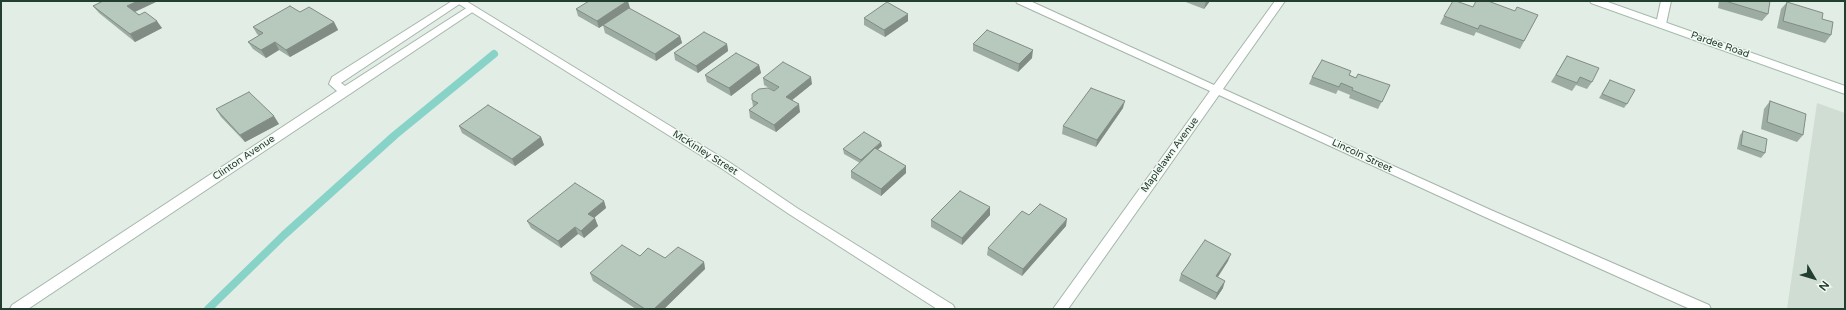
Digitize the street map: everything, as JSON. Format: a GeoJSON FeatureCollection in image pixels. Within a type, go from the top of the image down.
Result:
{"type":"FeatureCollection","features":[{"type":"Feature","properties":{"kind":"street","name":"McKinley Street"},"geometry":{"type":"LineString","coordinates":[[459,1],[725,165],[793,211],[948,309]]}},
{"type":"Feature","properties":{"kind":"street"},"geometry":{"type":"LineString","coordinates":[[344,91],[335,84],[336,80],[420,28],[459,1]]}},
{"type":"Feature","properties":{"kind":"street","name":"Lincoln Street"},"geometry":{"type":"LineString","coordinates":[[1021,1],[1704,309]]}},
{"type":"Feature","properties":{"kind":"street","name":"Maplelawn Avenue"},"geometry":{"type":"LineString","coordinates":[[1060,309],[1280,1]]}},
{"type":"Feature","properties":{"kind":"street","name":"Pardee Road"},"geometry":{"type":"LineString","coordinates":[[1595,1],[1845,90]]}},
{"type":"Feature","properties":{"kind":"street"},"geometry":{"type":"LineString","coordinates":[[1661,24],[1666,1]]}},
{"type":"Feature","properties":{"kind":"street","name":"Clinton Avenue"},"geometry":{"type":"LineString","coordinates":[[17,309],[344,91],[472,9]]}},
{"type":"Feature","properties":{"kind":"shaded area"},"geometry":{"type":"Polygon","coordinates":[[[1817,103],[1845,113],[1845,309],[1787,309],[1817,103]]]}},
{"type":"Feature","properties":{"kind":"building"},"geometry":{"type":"Polygon","coordinates":[[[103,1],[138,1],[127,6],[139,15],[145,12],[157,21],[130,34],[93,6],[103,1]]]}},
{"type":"Feature","properties":{"kind":"building"},"geometry":{"type":"Polygon","coordinates":[[[589,1],[627,1],[597,21],[576,9],[589,1]]]}},
{"type":"Feature","properties":{"kind":"building"},"geometry":{"type":"Polygon","coordinates":[[[1453,1],[1473,7],[1476,1],[1488,1],[1515,11],[1517,7],[1538,15],[1524,41],[1480,25],[1478,29],[1444,16],[1453,1]]]}},
{"type":"Feature","properties":{"kind":"building"},"geometry":{"type":"Polygon","coordinates":[[[1725,1],[1770,1],[1768,14],[1725,1]]]}},
{"type":"Feature","properties":{"kind":"building"},"geometry":{"type":"Polygon","coordinates":[[[887,2],[908,14],[884,30],[864,18],[887,2]]]}},
{"type":"Feature","properties":{"kind":"building"},"geometry":{"type":"Polygon","coordinates":[[[1787,2],[1823,13],[1822,19],[1833,22],[1831,35],[1783,21],[1787,2]]]}},
{"type":"Feature","properties":{"kind":"building"},"geometry":{"type":"Polygon","coordinates":[[[290,6],[300,12],[309,7],[334,22],[286,50],[275,42],[261,50],[248,42],[263,33],[253,27],[290,6]]]}},
{"type":"Feature","properties":{"kind":"building"},"geometry":{"type":"Polygon","coordinates":[[[629,8],[680,36],[655,54],[603,25],[629,8]]]}},
{"type":"Feature","properties":{"kind":"building"},"geometry":{"type":"Polygon","coordinates":[[[987,30],[1033,50],[1019,64],[973,44],[987,30]]]}},
{"type":"Feature","properties":{"kind":"building"},"geometry":{"type":"Polygon","coordinates":[[[704,32],[727,44],[696,66],[674,53],[704,32]]]}},
{"type":"Feature","properties":{"kind":"building"},"geometry":{"type":"Polygon","coordinates":[[[736,53],[759,65],[729,88],[705,75],[736,53]]]}},
{"type":"Feature","properties":{"kind":"building"},"geometry":{"type":"Polygon","coordinates":[[[1567,56],[1599,68],[1592,82],[1580,77],[1577,83],[1556,75],[1567,56]]]}},
{"type":"Feature","properties":{"kind":"building"},"geometry":{"type":"Polygon","coordinates":[[[1322,60],[1351,71],[1349,75],[1356,78],[1358,74],[1390,85],[1382,102],[1352,90],[1353,88],[1341,83],[1339,87],[1312,77],[1322,60]]]}},
{"type":"Feature","properties":{"kind":"building"},"geometry":{"type":"Polygon","coordinates":[[[783,62],[811,77],[786,97],[799,104],[774,125],[749,110],[758,103],[752,100],[752,94],[759,89],[768,88],[774,91],[779,87],[763,78],[783,62]]]}},
{"type":"Feature","properties":{"kind":"building"},"geometry":{"type":"Polygon","coordinates":[[[1610,80],[1635,90],[1627,104],[1602,94],[1610,80]]]}},
{"type":"Feature","properties":{"kind":"building"},"geometry":{"type":"Polygon","coordinates":[[[1091,88],[1125,101],[1097,140],[1063,126],[1091,88]]]}},
{"type":"Feature","properties":{"kind":"building"},"geometry":{"type":"Polygon","coordinates":[[[249,92],[274,116],[240,135],[216,109],[249,92]]]}},
{"type":"Feature","properties":{"kind":"building"},"geometry":{"type":"Polygon","coordinates":[[[1770,101],[1806,114],[1803,135],[1767,122],[1770,101]]]}},
{"type":"Feature","properties":{"kind":"building"},"geometry":{"type":"Polygon","coordinates":[[[488,105],[541,137],[512,159],[459,126],[488,105]]]}},
{"type":"Feature","properties":{"kind":"building"},"geometry":{"type":"Polygon","coordinates":[[[1743,131],[1767,139],[1765,153],[1741,145],[1743,131]]]}},
{"type":"Feature","properties":{"kind":"building"},"geometry":{"type":"Polygon","coordinates":[[[864,132],[881,142],[861,160],[843,149],[864,132]]]}},
{"type":"Feature","properties":{"kind":"building"},"geometry":{"type":"Polygon","coordinates":[[[875,148],[906,166],[881,189],[851,171],[875,148]]]}},
{"type":"Feature","properties":{"kind":"building"},"geometry":{"type":"Polygon","coordinates":[[[575,183],[604,201],[588,214],[595,218],[581,231],[575,227],[558,241],[527,221],[575,183]]]}},
{"type":"Feature","properties":{"kind":"building"},"geometry":{"type":"Polygon","coordinates":[[[960,191],[990,207],[962,238],[931,220],[960,191]]]}},
{"type":"Feature","properties":{"kind":"building"},"geometry":{"type":"Polygon","coordinates":[[[1040,204],[1067,219],[1023,269],[988,248],[1022,211],[1029,215],[1040,204]]]}},
{"type":"Feature","properties":{"kind":"building"},"geometry":{"type":"Polygon","coordinates":[[[1205,240],[1231,254],[1216,276],[1225,281],[1217,293],[1181,274],[1205,240]]]}},
{"type":"Feature","properties":{"kind":"building"},"geometry":{"type":"Polygon","coordinates":[[[622,245],[640,256],[648,248],[665,258],[678,247],[704,262],[654,309],[645,309],[590,273],[622,245]]]}},
{"type":"Feature","properties":{"kind":"waterway"},"geometry":{"type":"LineString","coordinates":[[208,309],[284,235],[395,135],[494,54]]}}]}
